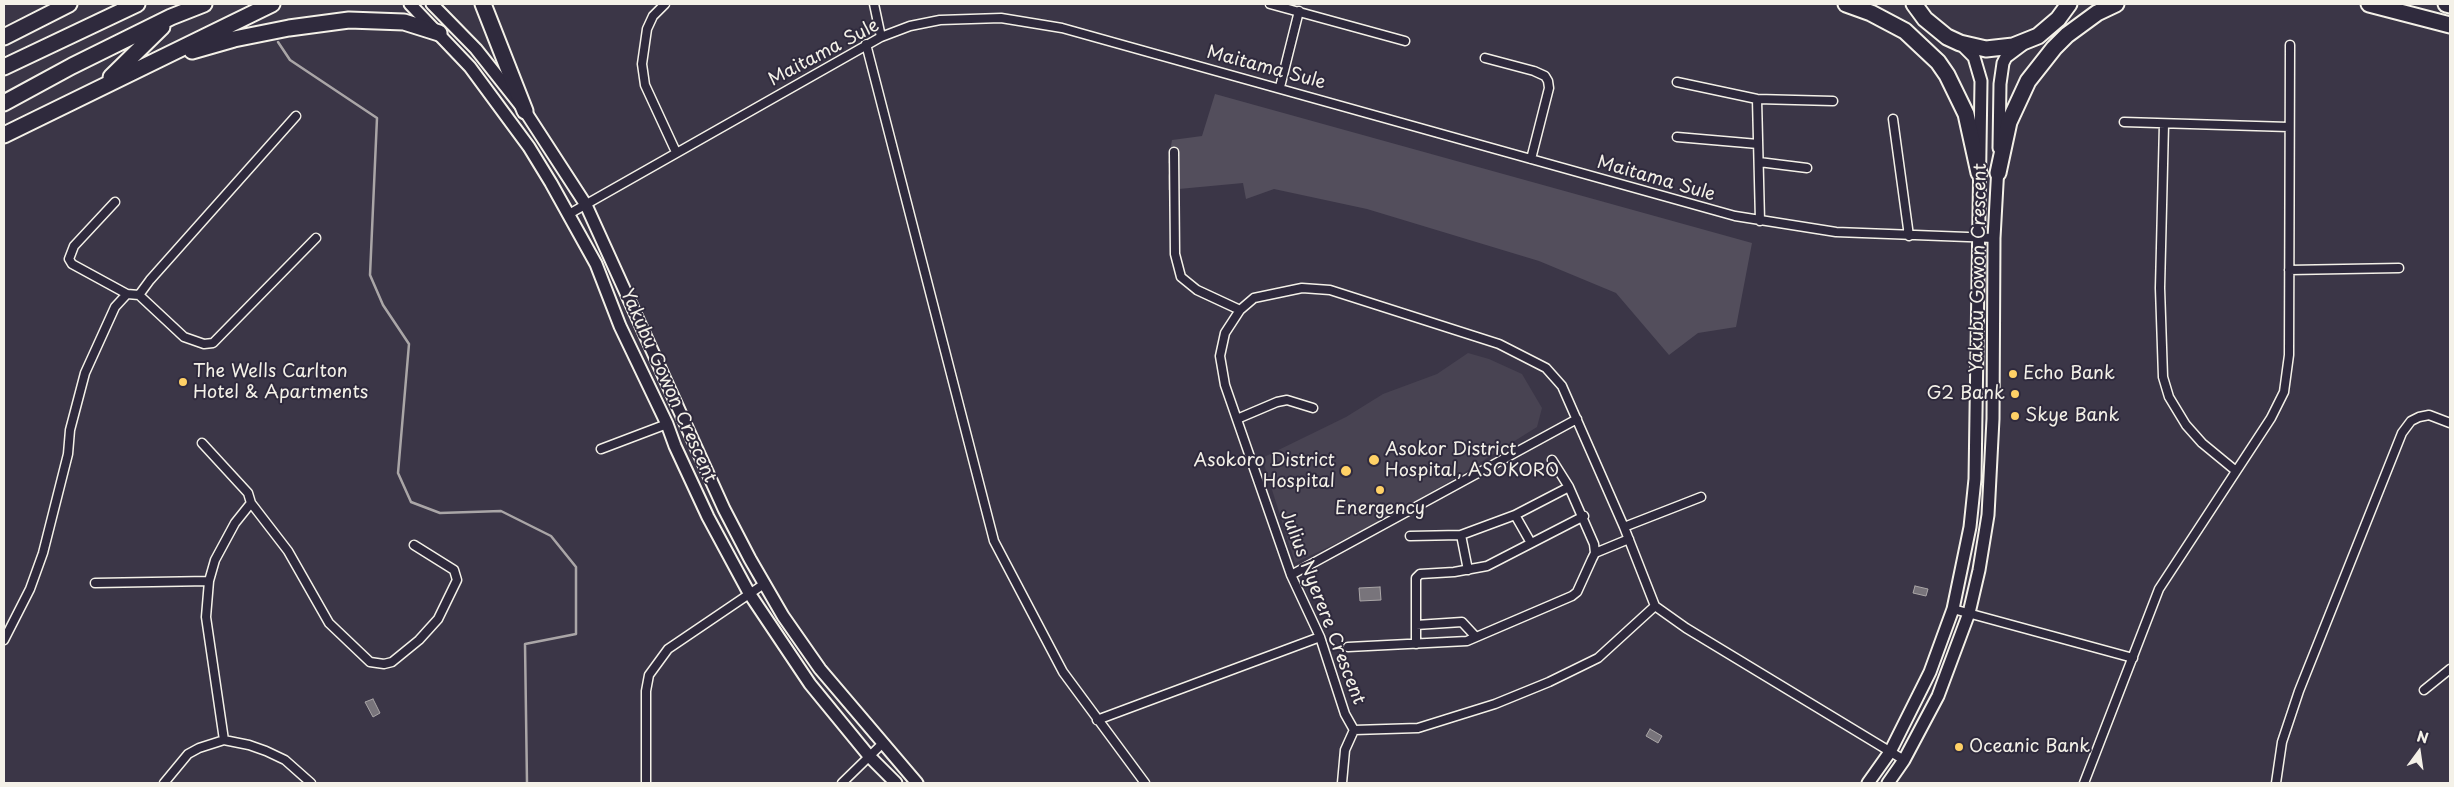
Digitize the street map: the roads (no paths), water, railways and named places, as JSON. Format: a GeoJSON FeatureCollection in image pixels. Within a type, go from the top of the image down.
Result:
{"type":"FeatureCollection","features":[{"type":"Feature","properties":{"kind":"highway"},"geometry":{"type":"LineString","coordinates":[[4,67],[137,4]]}},
{"type":"Feature","properties":{"kind":"highway"},"geometry":{"type":"LineString","coordinates":[[4,103],[72,66],[171,17],[204,4]]}},
{"type":"Feature","properties":{"kind":"highway"},"geometry":{"type":"LineString","coordinates":[[4,135],[272,4]]}},
{"type":"Feature","properties":{"kind":"highway"},"geometry":{"type":"LineString","coordinates":[[483,4],[524,111]]}},
{"type":"Feature","properties":{"kind":"highway"},"geometry":{"type":"LineString","coordinates":[[1846,4],[1871,13],[1905,31],[1917,40],[1938,62],[1947,75],[1966,114],[1980,173]]}},
{"type":"Feature","properties":{"kind":"highway"},"geometry":{"type":"LineString","coordinates":[[1998,173],[2009,122],[2028,81],[2054,48],[2067,35],[2097,13],[2116,4]]}},
{"type":"Feature","properties":{"kind":"highway"},"geometry":{"type":"LineString","coordinates":[[2369,4],[2450,25]]}},
{"type":"Feature","properties":{"kind":"highway"},"geometry":{"type":"LineString","coordinates":[[2446,4],[2450,5]]}},
{"type":"Feature","properties":{"kind":"highway"},"geometry":{"type":"LineString","coordinates":[[1914,5],[1935,29],[1960,43],[1986,49],[1999,49],[2025,42],[2049,28],[2069,5]]}},
{"type":"Feature","properties":{"kind":"highway"},"geometry":{"type":"LineString","coordinates":[[4,37],[63,6]]}},
{"type":"Feature","properties":{"kind":"highway"},"geometry":{"type":"LineString","coordinates":[[102,86],[171,17]]}},
{"type":"Feature","properties":{"kind":"highway"},"geometry":{"type":"LineString","coordinates":[[150,63],[234,39],[289,28],[349,20],[404,22],[439,33]]}},
{"type":"Feature","properties":{"kind":"main road","name":"Yakubu Gowon Crescent"},"geometry":{"type":"LineString","coordinates":[[410,4],[470,67],[529,147],[596,264],[620,326],[667,424],[674,446],[708,517],[749,593],[810,684],[869,756],[896,783]]}},
{"type":"Feature","properties":{"kind":"main road","name":"Yakubu Gowon Crescent"},"geometry":{"type":"LineString","coordinates":[[432,4],[476,49],[524,111],[586,205],[724,509],[764,584],[820,669],[917,783]]}},
{"type":"Feature","properties":{"kind":"main road","name":"Yakubu Gowon Crescent"},"geometry":{"type":"LineString","coordinates":[[1888,783],[1904,760],[1938,696],[1969,613],[1988,515],[1994,370],[1994,238],[2001,71],[2006,57],[2025,42]]}},
{"type":"Feature","properties":{"kind":"main road","name":"Yakubu Gowon Crescent"},"geometry":{"type":"LineString","coordinates":[[1868,783],[1890,752],[1930,672],[1954,609],[1970,527],[1975,479],[1981,81],[1979,66],[1974,57],[1960,43]]}},
{"type":"Feature","properties":{"kind":"street"},"geometry":{"type":"LineString","coordinates":[[665,4],[653,16],[647,29],[642,64],[645,85],[676,152]]}},
{"type":"Feature","properties":{"kind":"street"},"geometry":{"type":"LineString","coordinates":[[874,4],[881,37]]}},
{"type":"Feature","properties":{"kind":"street"},"geometry":{"type":"LineString","coordinates":[[1270,4],[1405,41]]}},
{"type":"Feature","properties":{"kind":"street"},"geometry":{"type":"LineString","coordinates":[[1280,87],[1299,12]]}},
{"type":"Feature","properties":{"kind":"street","name":"Maitama Sule"},"geometry":{"type":"LineString","coordinates":[[569,214],[881,37],[910,26],[940,20],[1002,18],[1062,28],[1280,87],[1735,216],[1836,232],[1994,238]]}},
{"type":"Feature","properties":{"kind":"street"},"geometry":{"type":"LineString","coordinates":[[866,44],[994,542],[1063,672],[1145,783]]}},
{"type":"Feature","properties":{"kind":"street"},"geometry":{"type":"LineString","coordinates":[[2084,783],[2159,589],[2272,418],[2284,392],[2289,355],[2290,45]]}},
{"type":"Feature","properties":{"kind":"street"},"geometry":{"type":"LineString","coordinates":[[1485,58],[1534,71],[1545,76],[1548,81],[1549,88],[1531,159]]}},
{"type":"Feature","properties":{"kind":"street"},"geometry":{"type":"LineString","coordinates":[[1677,82],[1757,99],[1833,101]]}},
{"type":"Feature","properties":{"kind":"street"},"geometry":{"type":"LineString","coordinates":[[1757,99],[1760,221]]}},
{"type":"Feature","properties":{"kind":"street"},"geometry":{"type":"LineString","coordinates":[[140,295],[156,273],[296,116]]}},
{"type":"Feature","properties":{"kind":"street"},"geometry":{"type":"LineString","coordinates":[[1893,119],[1909,236]]}},
{"type":"Feature","properties":{"kind":"street"},"geometry":{"type":"LineString","coordinates":[[2124,122],[2289,126]]}},
{"type":"Feature","properties":{"kind":"street"},"geometry":{"type":"LineString","coordinates":[[2164,124],[2160,288],[2163,377],[2169,397],[2186,425],[2202,443],[2236,471]]}},
{"type":"Feature","properties":{"kind":"street"},"geometry":{"type":"LineString","coordinates":[[1677,137],[1758,144]]}},
{"type":"Feature","properties":{"kind":"street"},"geometry":{"type":"LineString","coordinates":[[1174,152],[1175,254],[1181,276],[1197,290],[1240,310],[1254,298],[1274,293],[1302,288],[1330,290],[1499,344],[1546,368],[1562,386],[1624,527],[1656,606],[1686,628],[1904,760]]}},
{"type":"Feature","properties":{"kind":"street"},"geometry":{"type":"LineString","coordinates":[[1759,162],[1807,168]]}},
{"type":"Feature","properties":{"kind":"street"},"geometry":{"type":"LineString","coordinates":[[114,202],[74,246],[69,259],[72,264],[127,294],[140,295],[184,337],[204,344],[213,343],[316,238]]}},
{"type":"Feature","properties":{"kind":"street"},"geometry":{"type":"LineString","coordinates":[[2289,270],[2399,268]]}},
{"type":"Feature","properties":{"kind":"street"},"geometry":{"type":"LineString","coordinates":[[4,640],[30,588],[43,553],[68,454],[70,430],[85,373],[115,307],[127,294]]}},
{"type":"Feature","properties":{"kind":"street","name":"Julius Nyerere Crescent"},"geometry":{"type":"LineString","coordinates":[[1240,310],[1225,334],[1220,356],[1225,385],[1291,575],[1320,637],[1345,714],[1354,730],[1345,750],[1342,783]]}},
{"type":"Feature","properties":{"kind":"street"},"geometry":{"type":"LineString","coordinates":[[1237,419],[1287,400],[1313,408]]}},
{"type":"Feature","properties":{"kind":"street"},"geometry":{"type":"LineString","coordinates":[[2276,783],[2282,742],[2299,691],[2402,433],[2411,421],[2419,417],[2430,415],[2450,423]]}},
{"type":"Feature","properties":{"kind":"street"},"geometry":{"type":"LineString","coordinates":[[1291,575],[1577,419]]}},
{"type":"Feature","properties":{"kind":"street"},"geometry":{"type":"LineString","coordinates":[[601,449],[667,424]]}},
{"type":"Feature","properties":{"kind":"street"},"geometry":{"type":"LineString","coordinates":[[202,443],[248,493],[251,503],[288,551],[328,623],[370,662],[384,664],[392,662],[419,640],[438,619],[457,580],[454,570],[414,545]]}},
{"type":"Feature","properties":{"kind":"street"},"geometry":{"type":"LineString","coordinates":[[1348,647],[1467,641],[1572,596],[1577,592],[1595,552],[1594,544],[1584,516],[1552,460]]}},
{"type":"Feature","properties":{"kind":"street"},"geometry":{"type":"LineString","coordinates":[[1410,536],[1461,535],[1515,515],[1569,487]]}},
{"type":"Feature","properties":{"kind":"street"},"geometry":{"type":"LineString","coordinates":[[1624,527],[1701,497]]}},
{"type":"Feature","properties":{"kind":"street"},"geometry":{"type":"LineString","coordinates":[[224,740],[206,617],[209,581],[219,553],[235,523],[251,503]]}},
{"type":"Feature","properties":{"kind":"street"},"geometry":{"type":"LineString","coordinates":[[1515,515],[1532,543]]}},
{"type":"Feature","properties":{"kind":"street"},"geometry":{"type":"LineString","coordinates":[[1416,644],[1416,578],[1420,574],[1468,570],[1487,566],[1584,516]]}},
{"type":"Feature","properties":{"kind":"street"},"geometry":{"type":"LineString","coordinates":[[1461,535],[1468,570]]}},
{"type":"Feature","properties":{"kind":"street"},"geometry":{"type":"LineString","coordinates":[[1595,552],[1629,539]]}},
{"type":"Feature","properties":{"kind":"street"},"geometry":{"type":"LineString","coordinates":[[95,583],[209,581]]}},
{"type":"Feature","properties":{"kind":"street"},"geometry":{"type":"LineString","coordinates":[[646,783],[646,691],[649,675],[668,650],[764,584]]}},
{"type":"Feature","properties":{"kind":"street"},"geometry":{"type":"LineString","coordinates":[[1354,730],[1418,728],[1495,704],[1549,682],[1598,658],[1656,606]]}},
{"type":"Feature","properties":{"kind":"street"},"geometry":{"type":"LineString","coordinates":[[1954,609],[2133,658]]}},
{"type":"Feature","properties":{"kind":"street"},"geometry":{"type":"LineString","coordinates":[[1416,625],[1462,622],[1475,636]]}},
{"type":"Feature","properties":{"kind":"street"},"geometry":{"type":"LineString","coordinates":[[1097,720],[1320,637]]}},
{"type":"Feature","properties":{"kind":"street"},"geometry":{"type":"LineString","coordinates":[[2424,690],[2450,669]]}},
{"type":"Feature","properties":{"kind":"street"},"geometry":{"type":"LineString","coordinates":[[164,783],[188,754],[199,748],[224,740],[266,751],[285,760],[311,783]]}},
{"type":"Feature","properties":{"kind":"street"},"geometry":{"type":"LineString","coordinates":[[842,783],[882,744]]}},
{"type":"Feature","properties":{"kind":"waterway"},"geometry":{"type":"LineString","coordinates":[[278,42],[290,60],[377,118],[370,275],[383,305],[409,344],[398,473],[411,502],[440,513],[501,511],[551,536],[576,567],[576,634],[525,644],[527,783]]}},
{"type":"Feature","properties":{"kind":"place","name":"Echo Bank"},"geometry":{"type":"Point","coordinates":[2013,374]}},
{"type":"Feature","properties":{"kind":"place","name":"The Wells Carlton Hotel & Apartments"},"geometry":{"type":"Point","coordinates":[183,382]}},
{"type":"Feature","properties":{"kind":"place","name":"G2 Bank"},"geometry":{"type":"Point","coordinates":[2015,394]}},
{"type":"Feature","properties":{"kind":"place","name":"Skye Bank"},"geometry":{"type":"Point","coordinates":[2015,416]}},
{"type":"Feature","properties":{"kind":"place","name":"Asokor District Hospital, ASOKORO"},"geometry":{"type":"Point","coordinates":[1374,460]}},
{"type":"Feature","properties":{"kind":"place","name":"Asokoro District Hospital"},"geometry":{"type":"Point","coordinates":[1346,471]}},
{"type":"Feature","properties":{"kind":"place","name":"Energency"},"geometry":{"type":"Point","coordinates":[1380,490]}},
{"type":"Feature","properties":{"kind":"place","name":"Oceanic Bank"},"geometry":{"type":"Point","coordinates":[1959,747]}}]}
